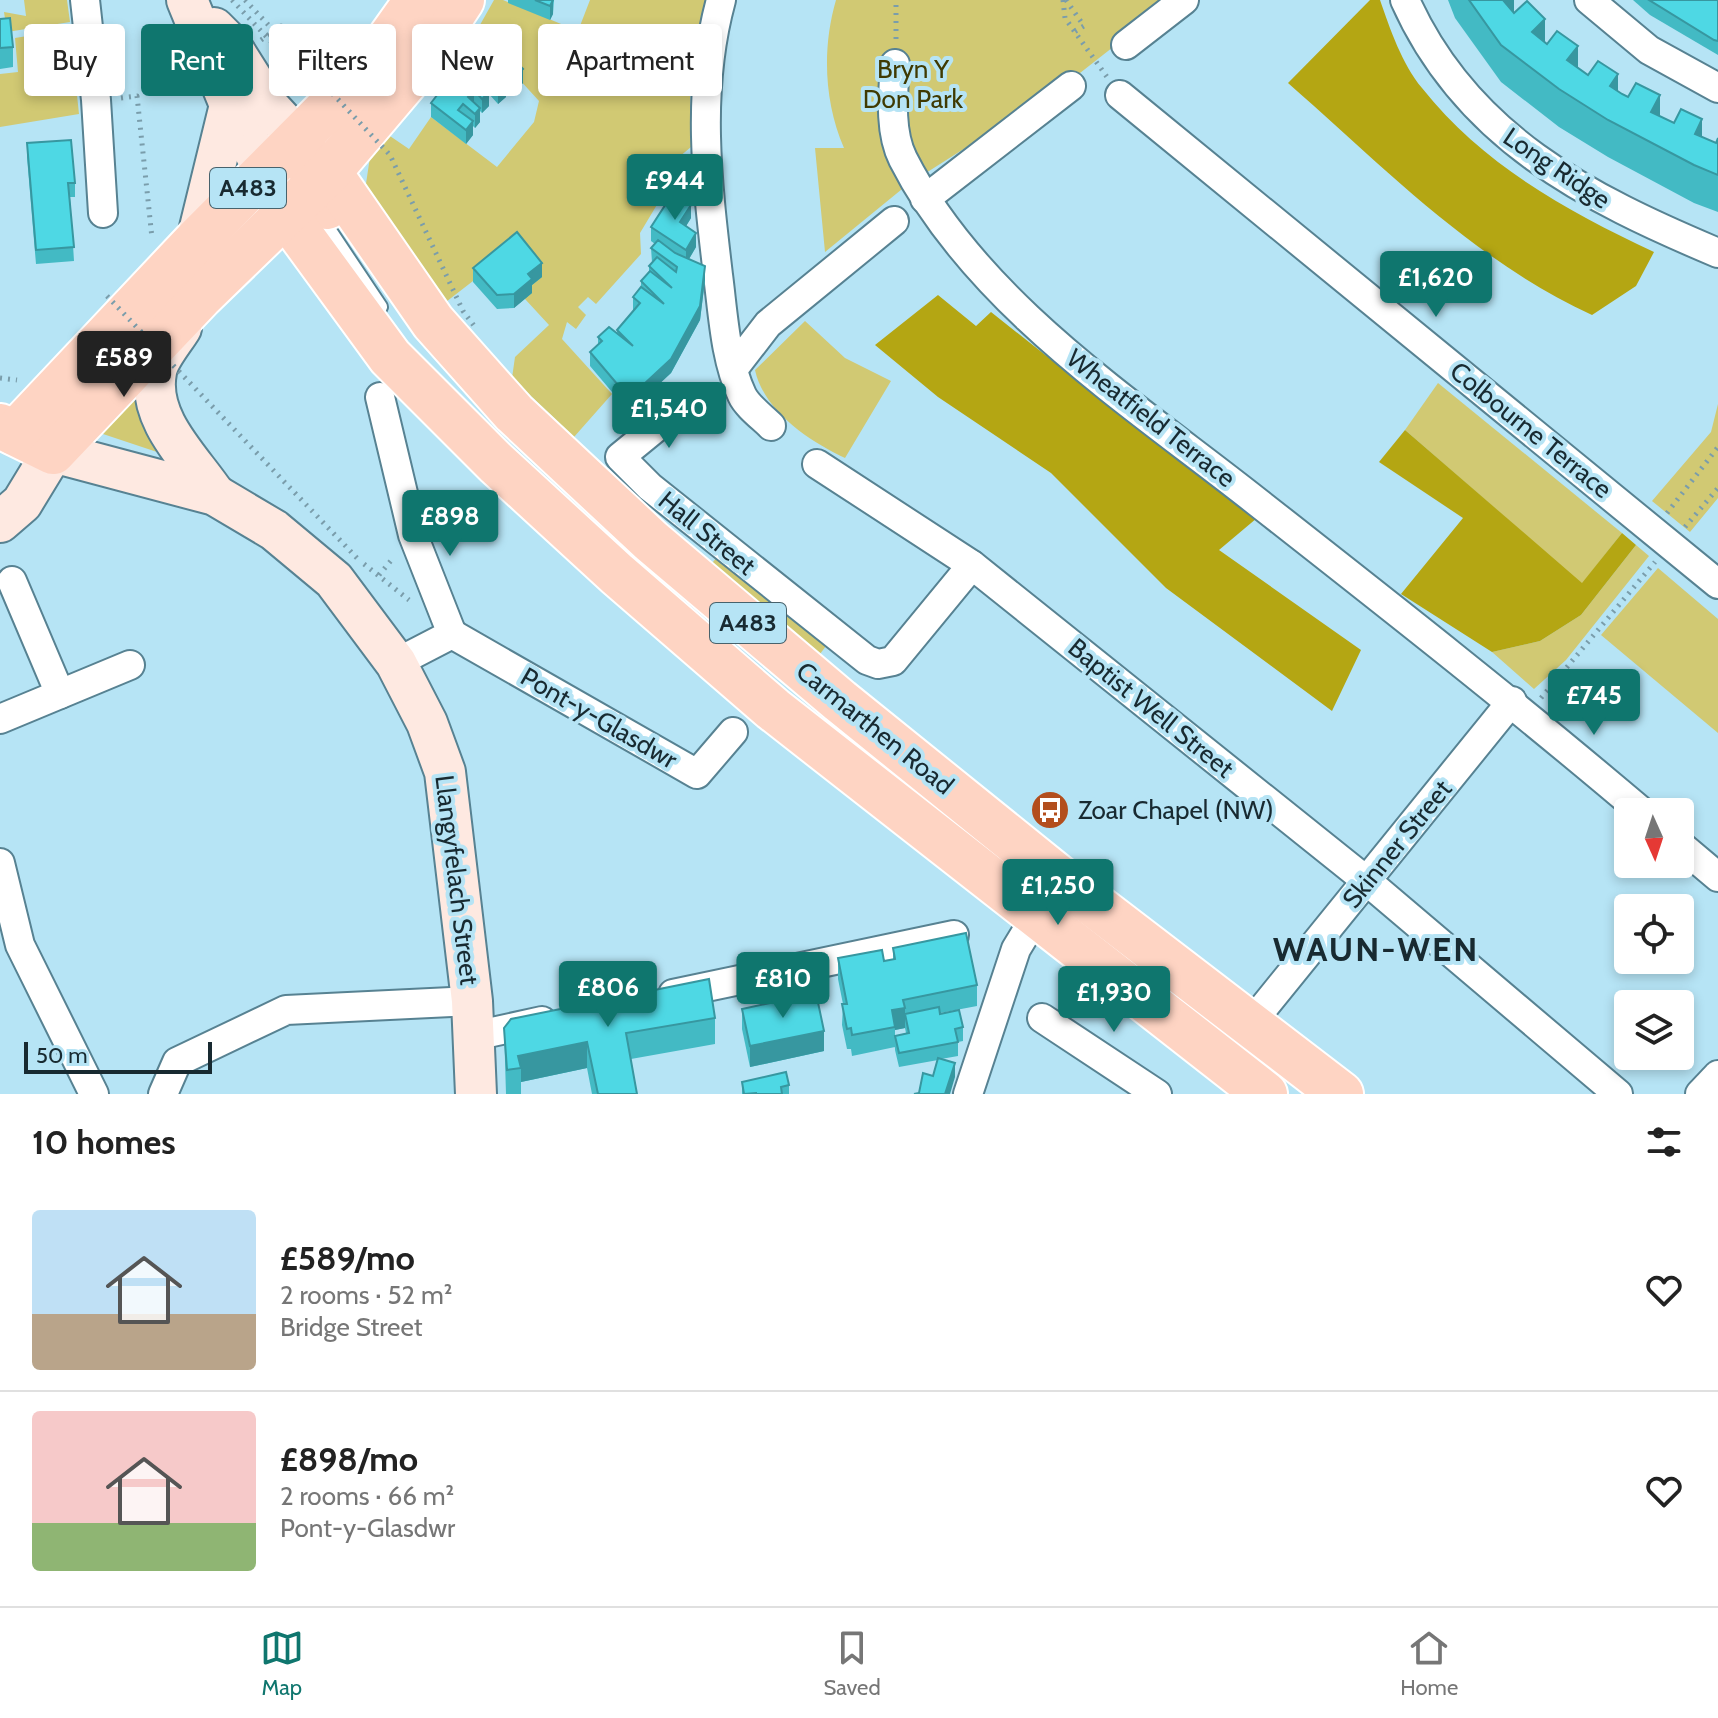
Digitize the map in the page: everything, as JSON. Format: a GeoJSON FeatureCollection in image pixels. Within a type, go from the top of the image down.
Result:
{"type":"FeatureCollection","features":[{"type":"Feature","properties":{"kind":"main road"},"geometry":{"type":"LineString","coordinates":[[396,29],[417,0]]}},
{"type":"Feature","properties":{"kind":"main road"},"geometry":{"type":"LineString","coordinates":[[200,2],[230,105],[266,169],[308,191],[417,68],[462,0]]}},
{"type":"Feature","properties":{"kind":"main road"},"geometry":{"type":"LineString","coordinates":[[200,2],[270,108],[301,139],[342,96]]}},
{"type":"Feature","properties":{"kind":"main road"},"geometry":{"type":"LineString","coordinates":[[197,240],[230,105]]}},
{"type":"Feature","properties":{"kind":"main road","name":"A483"},"geometry":{"type":"LineString","coordinates":[[301,139],[308,191],[335,222],[446,384],[678,598],[787,690],[868,782]]}},
{"type":"Feature","properties":{"kind":"main road","name":"A483"},"geometry":{"type":"LineString","coordinates":[[17,440],[197,240],[266,169],[301,139]]}},
{"type":"Feature","properties":{"kind":"main road","name":"A483"},"geometry":{"type":"LineString","coordinates":[[17,440],[200,297],[308,191]]}},
{"type":"Feature","properties":{"kind":"main road","name":"Carmarthen Road"},"geometry":{"type":"LineString","coordinates":[[308,191],[390,357],[496,463],[773,709],[1265,1094]]}},
{"type":"Feature","properties":{"kind":"main road","name":"Carmarthen Road"},"geometry":{"type":"LineString","coordinates":[[308,191],[433,322],[514,413],[686,571],[1063,881],[1341,1094]]}},
{"type":"Feature","properties":{"kind":"main road"},"geometry":{"type":"LineString","coordinates":[[200,297],[156,370],[156,404],[173,438],[215,495]]}},
{"type":"Feature","properties":{"kind":"main road"},"geometry":{"type":"LineString","coordinates":[[0,522],[22,503],[17,440]]}},
{"type":"Feature","properties":{"kind":"main road","name":"Llangyfelach Street"},"geometry":{"type":"LineString","coordinates":[[17,440],[215,495],[345,569],[422,711],[445,772],[473,1018],[476,1094]]}},
{"type":"Feature","properties":{"kind":"street"},"geometry":{"type":"LineString","coordinates":[[85,0],[96,100],[103,213]]}},
{"type":"Feature","properties":{"kind":"street"},"geometry":{"type":"LineString","coordinates":[[721,0],[707,72],[705,165],[723,317],[734,368],[743,397],[771,426]]}},
{"type":"Feature","properties":{"kind":"street"},"geometry":{"type":"LineString","coordinates":[[1126,45],[1184,0]]}},
{"type":"Feature","properties":{"kind":"street","name":"Long Ridge"},"geometry":{"type":"LineString","coordinates":[[1405,0],[1439,63],[1486,119],[1548,169],[1630,216],[1718,253]]}},
{"type":"Feature","properties":{"kind":"street"},"geometry":{"type":"LineString","coordinates":[[1589,0],[1649,50],[1718,88]]}},
{"type":"Feature","properties":{"kind":"street","name":"Wheatfield Terrace"},"geometry":{"type":"LineString","coordinates":[[895,64],[892,112],[901,155],[925,199],[1026,318],[1520,708],[1626,798]]}},
{"type":"Feature","properties":{"kind":"street"},"geometry":{"type":"LineString","coordinates":[[925,199],[1071,86]]}},
{"type":"Feature","properties":{"kind":"street","name":"Colbourne Terrace"},"geometry":{"type":"LineString","coordinates":[[1120,95],[1718,584]]}},
{"type":"Feature","properties":{"kind":"street"},"geometry":{"type":"LineString","coordinates":[[734,368],[768,324],[894,221]]}},
{"type":"Feature","properties":{"kind":"street"},"geometry":{"type":"LineString","coordinates":[[380,397],[413,535],[452,634],[396,663]]}},
{"type":"Feature","properties":{"kind":"street","name":"Hall Street"},"geometry":{"type":"LineString","coordinates":[[686,403],[620,457],[650,487],[835,636],[878,664],[893,661],[972,565]]}},
{"type":"Feature","properties":{"kind":"street","name":"Baptist Well Street"},"geometry":{"type":"LineString","coordinates":[[817,464],[972,565],[1368,882],[1618,1094]]}},
{"type":"Feature","properties":{"kind":"street"},"geometry":{"type":"LineString","coordinates":[[12,581],[60,694]]}},
{"type":"Feature","properties":{"kind":"street","name":"Pont-y-Glasdwr"},"geometry":{"type":"LineString","coordinates":[[452,634],[697,774],[733,732]]}},
{"type":"Feature","properties":{"kind":"street"},"geometry":{"type":"LineString","coordinates":[[0,719],[130,665]]}},
{"type":"Feature","properties":{"kind":"street","name":"Skinner Street"},"geometry":{"type":"LineString","coordinates":[[1251,1023],[1368,882],[1520,708]]}},
{"type":"Feature","properties":{"kind":"street"},"geometry":{"type":"LineString","coordinates":[[1694,857],[1718,877]]}},
{"type":"Feature","properties":{"kind":"street"},"geometry":{"type":"LineString","coordinates":[[0,863],[20,945],[94,1094]]}},
{"type":"Feature","properties":{"kind":"street"},"geometry":{"type":"LineString","coordinates":[[968,1094],[1016,949],[1034,915],[1063,881]]}},
{"type":"Feature","properties":{"kind":"street"},"geometry":{"type":"LineString","coordinates":[[649,999],[954,935]]}},
{"type":"Feature","properties":{"kind":"street"},"geometry":{"type":"LineString","coordinates":[[163,1094],[177,1062],[286,1010],[473,1018],[571,1015]]}},
{"type":"Feature","properties":{"kind":"street"},"geometry":{"type":"LineString","coordinates":[[1042,1018],[1157,1094]]}},
{"type":"Feature","properties":{"kind":"street"},"geometry":{"type":"LineString","coordinates":[[1700,1094],[1718,1075]]}},
{"type":"Feature","properties":{"kind":"lane"},"geometry":{"type":"LineString","coordinates":[[308,191],[385,315]]}},
{"type":"Feature","properties":{"kind":"lane"},"geometry":{"type":"LineString","coordinates":[[411,354],[438,391],[480,434],[658,596],[681,630]]}},
{"type":"Feature","properties":{"kind":"path"},"geometry":{"type":"LineString","coordinates":[[232,0],[269,39]]}},
{"type":"Feature","properties":{"kind":"path"},"geometry":{"type":"LineString","coordinates":[[245,0],[269,26]]}},
{"type":"Feature","properties":{"kind":"path"},"geometry":{"type":"LineString","coordinates":[[895,64],[896,0]]}},
{"type":"Feature","properties":{"kind":"path"},"geometry":{"type":"LineString","coordinates":[[1065,0],[1084,26],[1074,32]]}},
{"type":"Feature","properties":{"kind":"path"},"geometry":{"type":"LineString","coordinates":[[1065,0],[1065,18],[1120,95]]}},
{"type":"Feature","properties":{"kind":"path"},"geometry":{"type":"LineString","coordinates":[[200,2],[261,40],[269,34]]}},
{"type":"Feature","properties":{"kind":"path"},"geometry":{"type":"LineString","coordinates":[[1071,86],[1126,45]]}},
{"type":"Feature","properties":{"kind":"path"},"geometry":{"type":"LineString","coordinates":[[96,100],[137,96],[153,245]]}},
{"type":"Feature","properties":{"kind":"path"},"geometry":{"type":"LineString","coordinates":[[333,96],[390,155],[463,311],[475,327]]}},
{"type":"Feature","properties":{"kind":"path"},"geometry":{"type":"LineString","coordinates":[[117,286],[107,296],[345,569],[452,634]]}},
{"type":"Feature","properties":{"kind":"path"},"geometry":{"type":"LineString","coordinates":[[1520,708],[1662,537],[1718,447]]}},
{"type":"Feature","properties":{"kind":"path"},"geometry":{"type":"LineString","coordinates":[[1662,537],[1718,488]]}},
{"type":"Feature","properties":{"kind":"green space"},"geometry":{"type":"Polygon","coordinates":[[[24,0],[67,0],[70,22],[24,24],[24,29],[7,32],[4,12],[26,16],[24,0]]]}},
{"type":"Feature","properties":{"kind":"green space"},"geometry":{"type":"Polygon","coordinates":[[[494,0],[503,0],[561,24],[538,24],[538,96],[690,96],[691,147],[673,162],[673,178],[640,233],[641,254],[596,304],[588,297],[578,307],[586,315],[576,329],[567,322],[562,339],[612,394],[574,437],[512,378],[515,357],[549,325],[525,299],[517,247],[442,305],[364,197],[370,157],[387,134],[409,149],[431,117],[497,167],[534,122],[539,101],[522,82],[522,24],[480,24],[494,0]]]}},
{"type":"Feature","properties":{"kind":"green space"},"geometry":{"type":"Polygon","coordinates":[[[590,0],[706,0],[701,24],[581,24],[590,0]]]}},
{"type":"Feature","properties":{"kind":"green space","name":"Bryn Y Don Park"},"geometry":{"type":"Polygon","coordinates":[[[836,0],[1173,0],[1066,84],[907,185],[825,252],[815,148],[844,148],[832,112],[827,75],[829,37],[836,0]]]}},
{"type":"Feature","properties":{"kind":"green space"},"geometry":{"type":"Polygon","coordinates":[[[24,37],[24,96],[77,96],[79,114],[0,127],[0,74],[18,72],[15,38],[24,37]]]}},
{"type":"Feature","properties":{"kind":"green space"},"geometry":{"type":"Polygon","coordinates":[[[805,321],[845,358],[891,381],[845,458],[790,423],[768,399],[755,370],[805,321]]]}},
{"type":"Feature","properties":{"kind":"green space"},"geometry":{"type":"Polygon","coordinates":[[[1438,383],[1622,533],[1582,584],[1405,430],[1438,383]]]}},
{"type":"Feature","properties":{"kind":"green space"},"geometry":{"type":"Polygon","coordinates":[[[141,385],[169,456],[100,433],[141,385]]]}},
{"type":"Feature","properties":{"kind":"green space"},"geometry":{"type":"Polygon","coordinates":[[[1718,404],[1718,498],[1690,532],[1652,501],[1711,432],[1718,404]]]}},
{"type":"Feature","properties":{"kind":"green space"},"geometry":{"type":"Polygon","coordinates":[[[1636,545],[1649,556],[1566,660],[1534,689],[1492,652],[1540,641],[1581,615],[1636,545]]]}},
{"type":"Feature","properties":{"kind":"green space"},"geometry":{"type":"Polygon","coordinates":[[[719,555],[826,646],[820,654],[712,563],[719,555]]]}},
{"type":"Feature","properties":{"kind":"green space"},"geometry":{"type":"Polygon","coordinates":[[[1658,568],[1718,619],[1718,733],[1601,635],[1658,568]]]}},
{"type":"Feature","properties":{"kind":"shaded area"},"geometry":{"type":"Polygon","coordinates":[[[1370,0],[1380,0],[1397,46],[1415,79],[1472,140],[1528,184],[1654,252],[1636,286],[1592,315],[1549,293],[1469,240],[1395,179],[1288,83],[1370,0]]]}},
{"type":"Feature","properties":{"kind":"shaded area"},"geometry":{"type":"Polygon","coordinates":[[[938,295],[976,326],[991,312],[1257,518],[1219,550],[1361,650],[1332,711],[1166,588],[1051,473],[938,397],[875,345],[938,295]]]}},
{"type":"Feature","properties":{"kind":"shaded area"},"geometry":{"type":"Polygon","coordinates":[[[1405,430],[1582,583],[1622,533],[1636,545],[1581,615],[1540,641],[1492,652],[1401,594],[1463,518],[1379,462],[1405,430]]]}},
{"type":"Feature","properties":{"kind":"building"},"geometry":{"type":"Polygon","coordinates":[[[535,0],[553,0],[550,6],[535,0]]]}},
{"type":"Feature","properties":{"kind":"building"},"geometry":{"type":"Polygon","coordinates":[[[1469,0],[1503,0],[1514,13],[1527,1],[1545,19],[1532,32],[1547,44],[1557,31],[1578,46],[1567,60],[1588,75],[1598,61],[1618,74],[1610,86],[1622,94],[1628,97],[1636,83],[1660,95],[1651,112],[1674,123],[1681,109],[1702,119],[1695,134],[1716,143],[1718,138],[1718,175],[1608,120],[1559,89],[1501,45],[1469,0]]]}},
{"type":"Feature","properties":{"kind":"building"},"geometry":{"type":"Polygon","coordinates":[[[1649,0],[1718,0],[1718,41],[1714,40],[1649,0]]]}},
{"type":"Feature","properties":{"kind":"building"},"geometry":{"type":"Polygon","coordinates":[[[10,18],[13,47],[0,48],[0,19],[10,18]]]}},
{"type":"Feature","properties":{"kind":"building"},"geometry":{"type":"Polygon","coordinates":[[[436,96],[469,96],[480,108],[475,114],[463,104],[458,110],[473,121],[466,130],[431,103],[436,96]]]}},
{"type":"Feature","properties":{"kind":"building"},"geometry":{"type":"Polygon","coordinates":[[[71,140],[75,183],[68,183],[74,247],[36,250],[27,143],[71,140]]]}},
{"type":"Feature","properties":{"kind":"building"},"geometry":{"type":"Polygon","coordinates":[[[673,193],[691,205],[680,222],[696,233],[686,250],[651,227],[673,193]]]}},
{"type":"Feature","properties":{"kind":"building"},"geometry":{"type":"Polygon","coordinates":[[[517,232],[542,263],[528,274],[532,279],[514,294],[497,295],[473,268],[517,232]]]}},
{"type":"Feature","properties":{"kind":"building"},"geometry":{"type":"Polygon","coordinates":[[[658,240],[675,253],[705,266],[700,306],[671,359],[629,398],[590,352],[602,341],[598,337],[609,327],[633,346],[617,330],[640,303],[633,297],[641,287],[664,304],[641,281],[650,271],[672,288],[649,266],[657,257],[676,272],[677,267],[651,248],[658,240]]]}},
{"type":"Feature","properties":{"kind":"building"},"geometry":{"type":"Polygon","coordinates":[[[966,933],[977,985],[903,1000],[905,1008],[892,1010],[895,1027],[852,1035],[851,1028],[847,1029],[842,1004],[847,1004],[838,958],[882,950],[884,961],[895,959],[893,948],[966,933]]]}},
{"type":"Feature","properties":{"kind":"building"},"geometry":{"type":"Polygon","coordinates":[[[709,979],[715,1018],[626,1033],[637,1094],[598,1094],[587,1042],[518,1056],[521,1068],[507,1070],[504,1028],[511,1019],[709,979]]]}},
{"type":"Feature","properties":{"kind":"building"},"geometry":{"type":"Polygon","coordinates":[[[816,993],[824,1031],[750,1046],[742,1009],[816,993]]]}},
{"type":"Feature","properties":{"kind":"building"},"geometry":{"type":"Polygon","coordinates":[[[939,1007],[940,1014],[959,1010],[963,1027],[955,1029],[958,1042],[899,1053],[895,1036],[909,1033],[905,1014],[939,1007]]]}},
{"type":"Feature","properties":{"kind":"building"},"geometry":{"type":"Polygon","coordinates":[[[938,1058],[955,1063],[945,1094],[914,1094],[919,1093],[923,1073],[933,1076],[938,1058]]]}},
{"type":"Feature","properties":{"kind":"building"},"geometry":{"type":"Polygon","coordinates":[[[786,1072],[789,1085],[781,1087],[782,1094],[744,1094],[742,1082],[786,1072]]]}},
{"type":"Feature","properties":{"kind":"place","name":"Zoar Chapel (NW)"},"geometry":{"type":"Point","coordinates":[1050,810]}},
{"type":"Feature","properties":{"kind":"district","name":"WAUN-WEN"},"geometry":{"type":"Point","coordinates":[1376,949]}}]}
